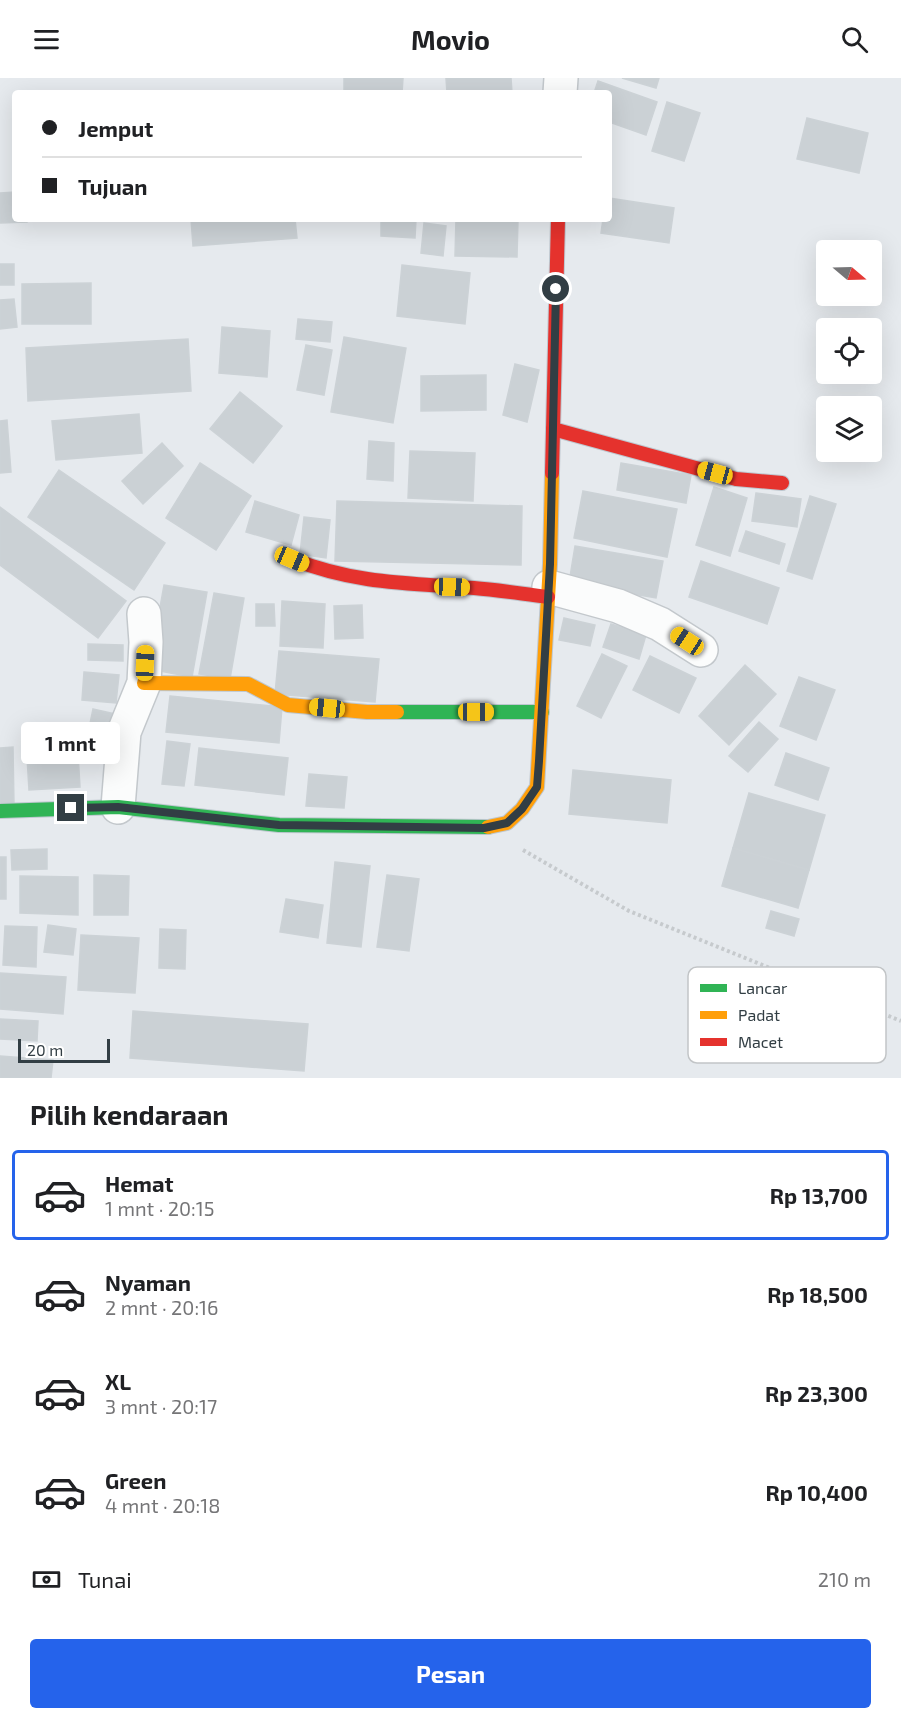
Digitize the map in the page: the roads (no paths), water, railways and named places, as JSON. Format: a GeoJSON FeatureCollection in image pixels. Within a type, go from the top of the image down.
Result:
{"type":"FeatureCollection","features":[{"type":"Feature","properties":{"kind":"street"},"geometry":{"type":"LineString","coordinates":[[0,811],[118,807],[279,825],[484,828],[507,823],[522,809],[537,787],[542,712],[548,592],[558,222]]}},
{"type":"Feature","properties":{"kind":"street"},"geometry":{"type":"LineString","coordinates":[[553,429],[736,479],[782,483]]}},
{"type":"Feature","properties":{"kind":"street"},"geometry":{"type":"LineString","coordinates":[[292,559],[348,579],[388,584],[548,592],[629,611],[660,624],[701,650]]}},
{"type":"Feature","properties":{"kind":"street"},"geometry":{"type":"LineString","coordinates":[[118,807],[124,732],[144,683],[146,642],[144,614]]}},
{"type":"Feature","properties":{"kind":"street"},"geometry":{"type":"LineString","coordinates":[[144,683],[248,684],[288,705],[367,712],[542,712]]}}]}
